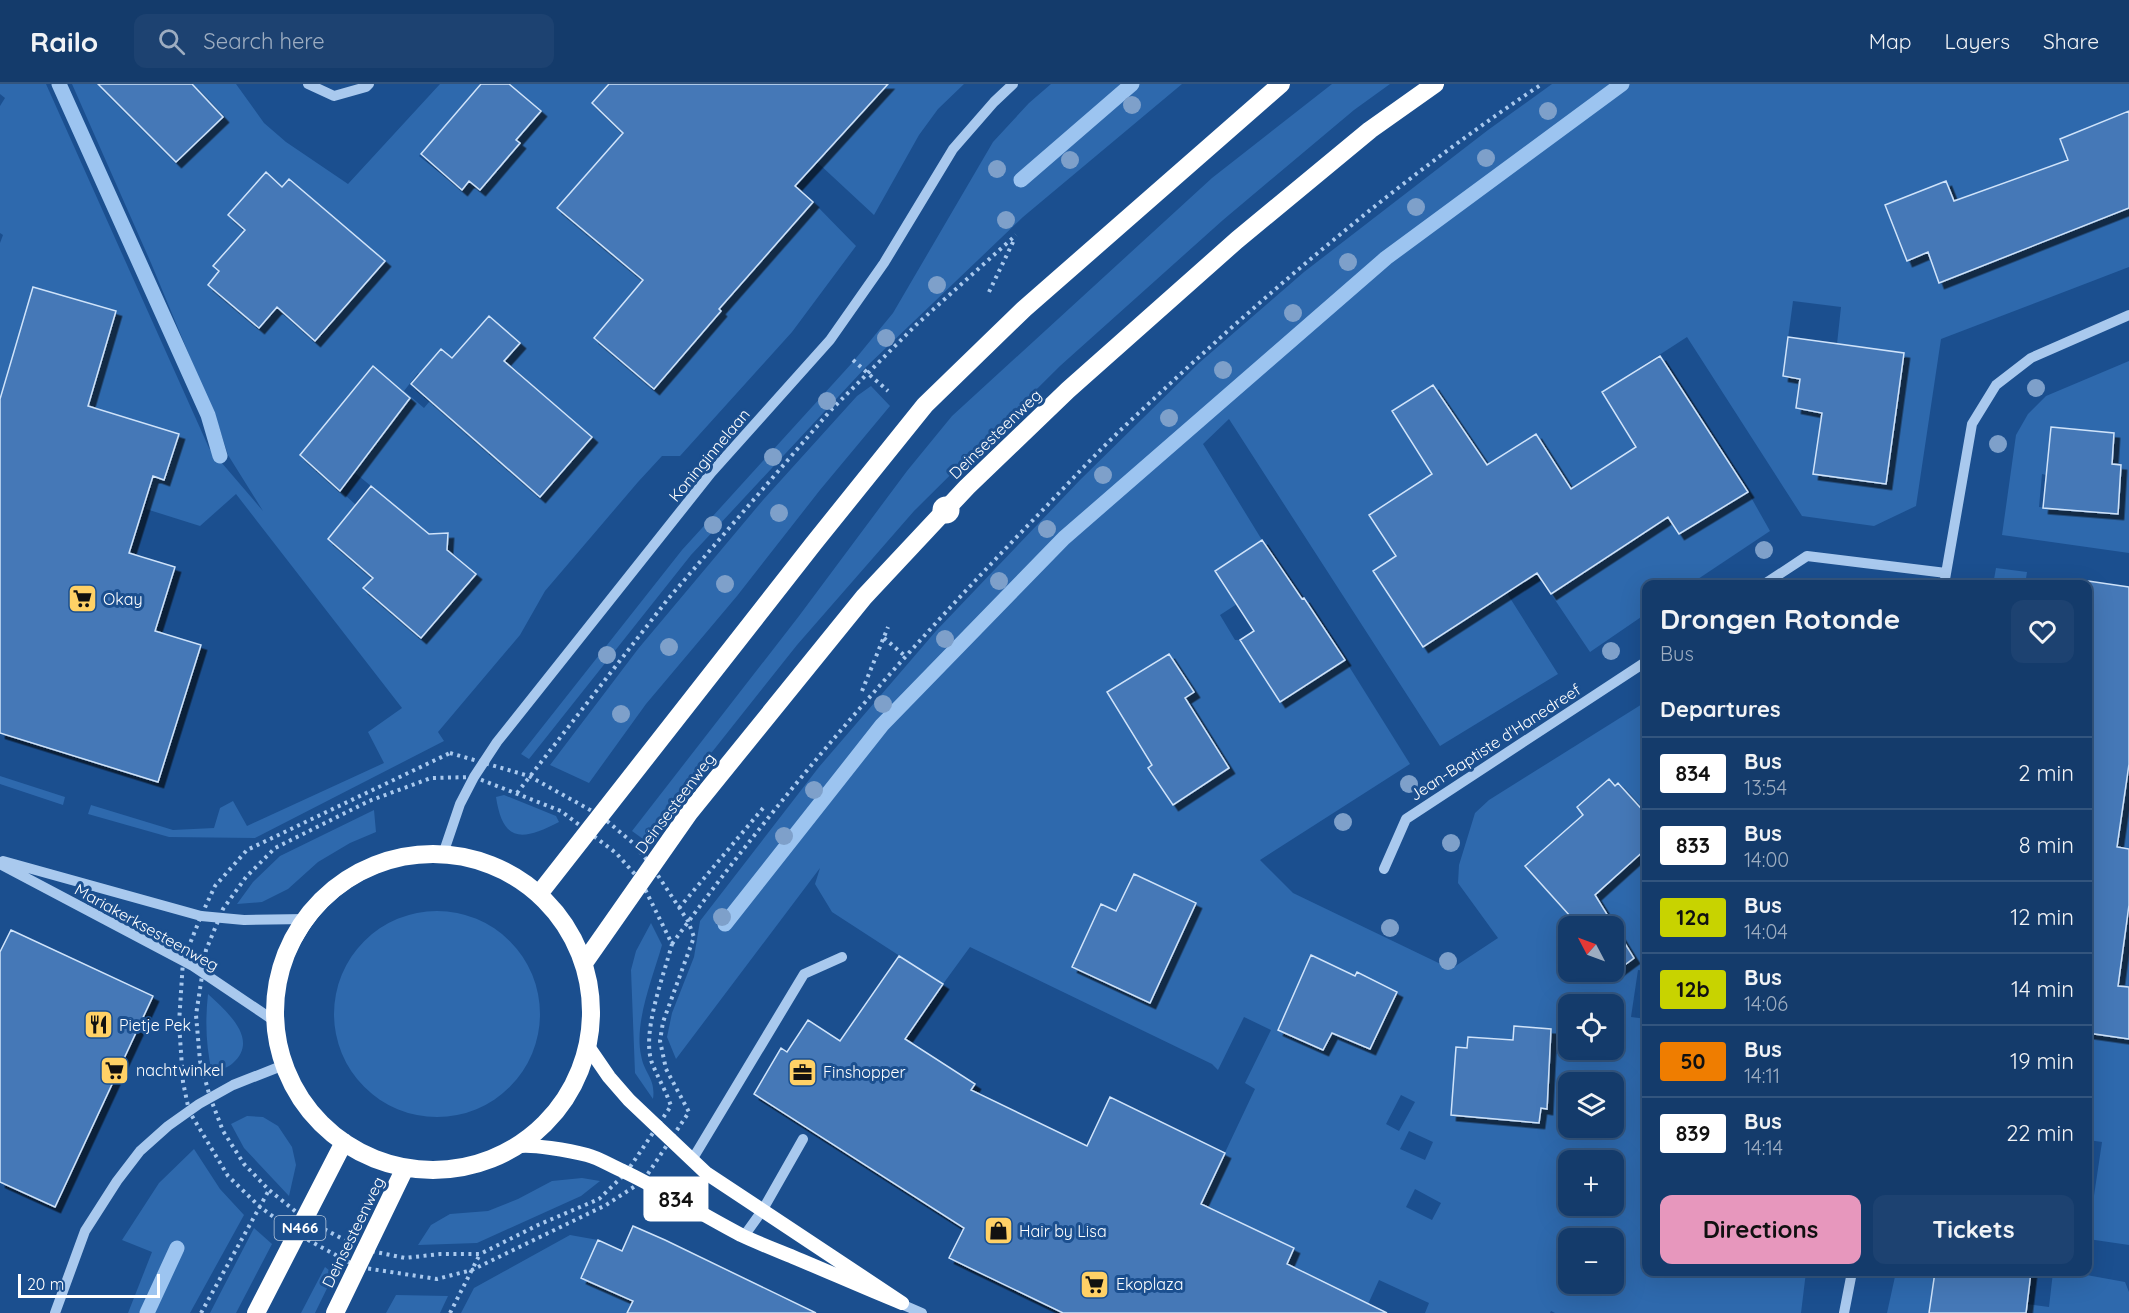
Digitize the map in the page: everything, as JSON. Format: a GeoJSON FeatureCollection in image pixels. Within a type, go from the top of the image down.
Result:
{"type":"FeatureCollection","features":[{"type":"Feature","properties":{"kind":"highway"},"geometry":{"type":"LineString","coordinates":[[539,894],[925,405],[1024,309],[1281,84]]}},
{"type":"Feature","properties":{"kind":"highway","name":"Deinsesteenweg"},"geometry":{"type":"LineString","coordinates":[[584,963],[689,813],[864,597],[968,487],[1068,390],[1237,240],[1370,130],[1435,84]]}},
{"type":"Feature","properties":{"kind":"highway"},"geometry":{"type":"LineString","coordinates":[[443,854],[466,857],[492,865],[517,878],[539,894],[558,914],[573,938],[584,963],[590,990],[591,1018],[587,1045],[578,1076],[562,1103],[542,1127],[516,1146],[490,1159],[462,1167],[434,1170],[405,1168],[373,1159],[344,1142],[319,1121],[298,1095],[284,1065],[276,1022],[278,986],[288,951],[306,919],[327,895],[352,877],[381,863],[412,855],[443,854]]}},
{"type":"Feature","properties":{"kind":"highway","name":"N466"},"geometry":{"type":"LineString","coordinates":[[256,1313],[344,1142]]}},
{"type":"Feature","properties":{"kind":"highway","name":"Deinsesteenweg"},"geometry":{"type":"LineString","coordinates":[[335,1313],[405,1168]]}},
{"type":"Feature","properties":{"kind":"street"},"geometry":{"type":"LineString","coordinates":[[308,84],[334,96],[366,87],[369,84]]}},
{"type":"Feature","properties":{"kind":"street","name":"Koninginnelaan"},"geometry":{"type":"LineString","coordinates":[[443,854],[460,804],[496,742],[711,473],[830,340],[884,263],[953,149],[1013,84]]}},
{"type":"Feature","properties":{"kind":"street"},"geometry":{"type":"LineString","coordinates":[[1945,580],[1972,424],[1996,385],[2031,358],[2129,315]]}},
{"type":"Feature","properties":{"kind":"street"},"geometry":{"type":"LineString","coordinates":[[1771,580],[1808,556],[1946,573]]}},
{"type":"Feature","properties":{"kind":"street","name":"Jean-Baptiste d'Hanedreef"},"geometry":{"type":"LineString","coordinates":[[1384,869],[1406,819],[1642,664]]}},
{"type":"Feature","properties":{"kind":"street","name":"Mariakerksesteenweg"},"geometry":{"type":"LineString","coordinates":[[0,862],[201,916],[244,920],[306,919]]}},
{"type":"Feature","properties":{"kind":"street","name":"Mariakerksesteenweg"},"geometry":{"type":"LineString","coordinates":[[0,862],[183,961],[276,1022]]}},
{"type":"Feature","properties":{"kind":"street"},"geometry":{"type":"LineString","coordinates":[[692,1160],[804,974],[842,957]]}},
{"type":"Feature","properties":{"kind":"street"},"geometry":{"type":"LineString","coordinates":[[587,1045],[609,1077],[629,1100],[706,1173],[902,1303]]}},
{"type":"Feature","properties":{"kind":"street"},"geometry":{"type":"LineString","coordinates":[[55,1313],[85,1231],[117,1181],[140,1151],[189,1111],[234,1085],[284,1065]]}},
{"type":"Feature","properties":{"kind":"street"},"geometry":{"type":"LineString","coordinates":[[744,1236],[762,1211],[804,1139]]}},
{"type":"Feature","properties":{"kind":"street"},"geometry":{"type":"LineString","coordinates":[[516,1146],[560,1149],[589,1155],[643,1181],[744,1236],[922,1313]]}},
{"type":"Feature","properties":{"kind":"street"},"geometry":{"type":"LineString","coordinates":[[1844,1313],[1851,1276]]}},
{"type":"Feature","properties":{"kind":"path"},"geometry":{"type":"LineString","coordinates":[[672,944],[708,892],[811,764],[905,656],[957,598],[1125,425],[1299,268],[1474,129],[1542,84]]}},
{"type":"Feature","properties":{"kind":"path"},"geometry":{"type":"LineString","coordinates":[[517,793],[669,599],[831,410],[916,325],[1017,235],[989,292]]}},
{"type":"Feature","properties":{"kind":"path"},"geometry":{"type":"LineString","coordinates":[[830,340],[888,391]]}},
{"type":"Feature","properties":{"kind":"path"},"geometry":{"type":"LineString","coordinates":[[862,691],[888,627]]}},
{"type":"Feature","properties":{"kind":"path"},"geometry":{"type":"LineString","coordinates":[[884,638],[905,656]]}},
{"type":"Feature","properties":{"kind":"path"},"geometry":{"type":"LineString","coordinates":[[450,753],[529,776],[601,816],[633,843],[651,866],[688,921],[694,938],[663,1022],[660,1041],[666,1069],[689,1112],[643,1181],[606,1205],[472,1270],[437,1279],[358,1267],[297,1234],[260,1207],[228,1176],[189,1111],[183,1082],[179,1023],[183,961],[215,886],[247,850],[450,753]]}},
{"type":"Feature","properties":{"kind":"path"},"geometry":{"type":"LineString","coordinates":[[219,918],[246,877],[275,848],[369,801],[430,778],[474,777]]}},
{"type":"Feature","properties":{"kind":"path"},"geometry":{"type":"LineString","coordinates":[[679,908],[764,807]]}},
{"type":"Feature","properties":{"kind":"path"},"geometry":{"type":"LineString","coordinates":[[450,1313],[480,1254],[538,1225],[600,1199],[626,1173]]}},
{"type":"Feature","properties":{"kind":"path"},"geometry":{"type":"LineString","coordinates":[[201,1313],[269,1190]]}},
{"type":"Feature","properties":{"kind":"shaded area"},"geometry":{"type":"Polygon","coordinates":[[[0,84],[46,84],[209,448],[263,511],[228,455],[219,427],[151,263],[72,84],[112,84],[109,95],[176,161],[222,117],[192,84],[236,84],[264,123],[286,142],[348,184],[440,84],[481,84],[419,156],[461,190],[469,181],[480,190],[520,144],[516,140],[541,112],[509,84],[609,84],[592,103],[760,262],[813,202],[856,246],[792,332],[680,456],[662,456],[545,591],[520,635],[438,732],[444,741],[255,838],[169,837],[88,814],[91,805],[173,830],[214,828],[220,808],[233,801],[247,826],[384,763],[368,732],[402,708],[236,494],[200,526],[146,509],[152,489],[0,444],[0,243],[3,235],[0,233],[0,106],[5,98],[0,94],[0,84]],[[596,163],[557,208],[614,256],[652,212],[596,163]],[[661,259],[594,338],[654,389],[721,311],[661,259]],[[489,316],[474,333],[505,359],[520,343],[489,316]],[[441,349],[422,371],[438,384],[456,362],[441,349]],[[504,360],[452,420],[540,497],[591,436],[504,360]],[[418,373],[404,391],[424,408],[439,390],[418,373]],[[179,435],[132,469],[164,480],[179,435]],[[301,455],[356,505],[328,539],[373,578],[364,588],[476,574],[447,550],[448,542],[439,533],[429,534],[354,472],[301,455]]]}},
{"type":"Feature","properties":{"kind":"shaded area"},"geometry":{"type":"Polygon","coordinates":[[[733,84],[964,84],[938,109],[919,135],[874,215],[733,84]]]}},
{"type":"Feature","properties":{"kind":"shaded area"},"geometry":{"type":"Polygon","coordinates":[[[1051,84],[1182,84],[1023,217],[865,368],[691,555],[529,759],[521,754],[682,550],[852,363],[893,313],[993,142],[1029,103],[1051,84]]]}},
{"type":"Feature","properties":{"kind":"shaded area"},"geometry":{"type":"Polygon","coordinates":[[[1332,84],[1390,84],[1354,110],[1223,220],[1060,366],[914,511],[797,645],[643,839],[632,831],[799,616],[907,471],[952,416],[1212,178],[1332,84]]]}},
{"type":"Feature","properties":{"kind":"shaded area"},"geometry":{"type":"Polygon","coordinates":[[[1552,84],[2129,84],[2129,111],[2060,139],[2091,222],[2129,208],[2129,267],[1941,339],[1916,506],[1874,526],[1802,516],[1687,337],[1602,392],[1636,447],[1627,453],[1679,534],[1748,492],[1770,531],[1696,580],[1642,580],[1642,616],[1590,652],[1551,594],[1613,554],[1536,434],[1487,465],[1433,385],[1392,411],[1558,674],[1440,746],[1229,419],[1203,444],[1262,540],[1215,571],[1237,604],[1220,615],[1235,640],[1240,640],[1280,702],[1345,660],[1410,764],[1260,860],[1293,893],[1451,969],[1498,938],[1458,883],[1459,865],[1475,813],[1489,800],[1642,704],[1642,809],[1619,783],[1615,786],[1608,779],[1577,807],[1583,815],[1526,866],[1571,916],[1558,916],[1558,982],[1624,982],[1624,916],[1575,916],[1596,897],[1595,894],[1642,852],[1642,970],[1638,970],[1631,1017],[1642,1018],[1642,1276],[1806,1276],[1801,1313],[1555,1313],[1551,1311],[1550,1313],[1425,1313],[1429,1303],[1379,1280],[1364,1313],[1317,1306],[1327,1284],[1305,1273],[1296,1290],[1195,1216],[1255,1089],[1245,1083],[1271,1030],[1244,1017],[1218,1070],[1212,1064],[970,947],[943,984],[832,912],[815,884],[820,868],[676,1059],[667,1037],[672,1013],[694,957],[700,921],[819,767],[936,631],[1080,480],[1199,363],[1304,272],[1488,130],[1552,84]],[[2006,182],[1954,201],[1885,205],[1907,260],[1928,252],[1950,279],[2031,247],[2006,182]],[[1793,301],[1783,376],[1800,379],[1796,408],[1822,413],[1813,474],[1886,484],[1904,354],[1837,344],[1841,307],[1793,301]],[[1399,555],[1373,571],[1423,647],[1399,555]],[[1169,654],[1107,692],[1129,727],[1135,728],[1156,762],[1149,768],[1173,805],[1228,768],[1185,698],[1194,692],[1169,654]],[[1134,874],[1116,911],[1100,904],[1072,967],[1150,1003],[1196,903],[1134,874]],[[1311,955],[1286,1012],[1323,1050],[1332,1033],[1397,992],[1357,972],[1355,976],[1311,955]],[[1514,1026],[1513,1040],[1469,1037],[1467,1048],[1456,1047],[1451,1111],[1488,1114],[1488,1119],[1539,1123],[1541,1108],[1547,1108],[1551,1029],[1514,1026]],[[1401,1095],[1386,1124],[1399,1131],[1415,1102],[1401,1095]],[[1409,1131],[1400,1149],[1425,1160],[1433,1142],[1409,1131]],[[1415,1189],[1406,1207],[1432,1220],[1441,1203],[1415,1189]]]}},
{"type":"Feature","properties":{"kind":"shaded area"},"geometry":{"type":"Polygon","coordinates":[[[2129,361],[2129,553],[2002,535],[2016,435],[2028,414],[2046,396],[2129,361]],[[2051,427],[2046,475],[2042,474],[2039,507],[2118,513],[2121,465],[2112,464],[2114,433],[2051,427]]]}},
{"type":"Feature","properties":{"kind":"shaded area"},"geometry":{"type":"Polygon","coordinates":[[[871,386],[890,406],[820,490],[737,596],[646,704],[589,783],[550,765],[638,649],[763,500],[857,396],[871,386]]]}},
{"type":"Feature","properties":{"kind":"shaded area"},"geometry":{"type":"Polygon","coordinates":[[[1996,568],[2027,572],[2026,580],[1994,580],[1996,568]]]}},
{"type":"Feature","properties":{"kind":"shaded area"},"geometry":{"type":"Polygon","coordinates":[[[2129,764],[2129,849],[2092,843],[2092,806],[2122,810],[2129,764]]]}},
{"type":"Feature","properties":{"kind":"shaded area"},"geometry":{"type":"Polygon","coordinates":[[[0,776],[65,797],[63,805],[0,784],[0,776]]]}},
{"type":"Feature","properties":{"kind":"shaded area"},"geometry":{"type":"Polygon","coordinates":[[[504,795],[556,816],[559,822],[535,833],[516,834],[509,830],[499,812],[496,797],[504,795]]]}},
{"type":"Feature","properties":{"kind":"shaded area"},"geometry":{"type":"Polygon","coordinates":[[[374,810],[376,832],[350,843],[318,862],[288,889],[262,902],[237,904],[253,882],[280,856],[374,810]]]}},
{"type":"Feature","properties":{"kind":"shaded area"},"geometry":{"type":"Polygon","coordinates":[[[2129,905],[2129,987],[2092,982],[2092,945],[2129,905]]]}},
{"type":"Feature","properties":{"kind":"shaded area"},"geometry":{"type":"Polygon","coordinates":[[[437,911],[467,915],[486,923],[510,941],[528,965],[536,984],[540,1014],[536,1044],[528,1063],[510,1087],[486,1105],[467,1113],[437,1117],[407,1113],[388,1105],[364,1087],[346,1063],[338,1044],[334,1014],[338,984],[346,965],[364,941],[388,923],[407,915],[437,911]]]}},
{"type":"Feature","properties":{"kind":"shaded area"},"geometry":{"type":"Polygon","coordinates":[[[651,923],[662,945],[642,1014],[640,1042],[642,1061],[653,1086],[653,1099],[635,1073],[631,970],[636,951],[651,923]]]}},
{"type":"Feature","properties":{"kind":"shaded area"},"geometry":{"type":"Polygon","coordinates":[[[208,994],[231,1017],[242,1035],[243,1044],[240,1054],[233,1063],[212,1073],[207,1034],[208,994]]]}},
{"type":"Feature","properties":{"kind":"shaded area"},"geometry":{"type":"Polygon","coordinates":[[[2092,1033],[2129,1039],[2129,1245],[2092,1240],[2092,1209],[2102,1142],[2092,1141],[2092,1033]]]}},
{"type":"Feature","properties":{"kind":"shaded area"},"geometry":{"type":"Polygon","coordinates":[[[247,1116],[263,1117],[278,1126],[292,1147],[296,1165],[289,1196],[244,1148],[231,1124],[247,1116]]]}},
{"type":"Feature","properties":{"kind":"shaded area"},"geometry":{"type":"Polygon","coordinates":[[[194,1149],[220,1189],[244,1215],[190,1313],[128,1313],[152,1252],[122,1240],[159,1183],[194,1149]]]}},
{"type":"Feature","properties":{"kind":"shaded area"},"geometry":{"type":"Polygon","coordinates":[[[582,1178],[600,1181],[581,1196],[477,1243],[418,1245],[431,1225],[450,1214],[488,1211],[518,1199],[552,1181],[582,1178]]]}},
{"type":"Feature","properties":{"kind":"shaded area"},"geometry":{"type":"Polygon","coordinates":[[[254,1228],[272,1244],[236,1313],[210,1313],[254,1228]]]}},
{"type":"Feature","properties":{"kind":"shaded area"},"geometry":{"type":"Polygon","coordinates":[[[570,1235],[598,1240],[581,1278],[637,1293],[627,1313],[461,1313],[474,1288],[570,1235]]]}},
{"type":"Feature","properties":{"kind":"shaded area"},"geometry":{"type":"Polygon","coordinates":[[[325,1267],[334,1274],[315,1313],[301,1313],[325,1267]]]}},
{"type":"Feature","properties":{"kind":"shaded area"},"geometry":{"type":"Polygon","coordinates":[[[1895,1276],[1934,1276],[1929,1313],[1887,1313],[1895,1276]]]}},
{"type":"Feature","properties":{"kind":"shaded area"},"geometry":{"type":"Polygon","coordinates":[[[2053,1276],[2092,1276],[2125,1282],[2129,1292],[2129,1313],[2026,1313],[2027,1304],[2049,1307],[2053,1276]]]}},
{"type":"Feature","properties":{"kind":"shaded area"},"geometry":{"type":"Polygon","coordinates":[[[396,1295],[448,1296],[440,1313],[386,1313],[396,1295]]]}},
{"type":"Feature","properties":{"kind":"building"},"geometry":{"type":"Polygon","coordinates":[[[98,84],[192,84],[223,117],[176,162],[98,84]]]}},
{"type":"Feature","properties":{"kind":"building"},"geometry":{"type":"Polygon","coordinates":[[[481,84],[509,84],[541,111],[516,140],[520,143],[480,190],[469,181],[462,190],[421,154],[481,84]]]}},
{"type":"Feature","properties":{"kind":"building"},"geometry":{"type":"Polygon","coordinates":[[[609,84],[888,84],[795,186],[813,202],[719,309],[721,311],[654,389],[594,338],[643,280],[557,208],[623,133],[592,103],[609,84]]]}},
{"type":"Feature","properties":{"kind":"building"},"geometry":{"type":"Polygon","coordinates":[[[2129,111],[2129,208],[1939,283],[1928,252],[1907,261],[1885,205],[1946,181],[1954,201],[2068,160],[2060,139],[2129,111]]]}},
{"type":"Feature","properties":{"kind":"building"},"geometry":{"type":"Polygon","coordinates":[[[266,172],[282,187],[289,179],[385,261],[315,341],[277,307],[259,328],[208,285],[219,271],[213,266],[245,230],[228,215],[266,172]]]}},
{"type":"Feature","properties":{"kind":"building","name":"Okay"},"geometry":{"type":"Polygon","coordinates":[[[33,287],[116,311],[88,406],[179,434],[164,480],[153,476],[129,553],[175,567],[155,631],[201,645],[158,782],[0,733],[0,399],[33,287]]]}},
{"type":"Feature","properties":{"kind":"building"},"geometry":{"type":"Polygon","coordinates":[[[489,316],[520,343],[504,361],[592,437],[540,497],[411,384],[441,349],[452,358],[489,316]]]}},
{"type":"Feature","properties":{"kind":"building"},"geometry":{"type":"Polygon","coordinates":[[[1788,337],[1904,353],[1886,484],[1813,474],[1822,413],[1796,408],[1800,379],[1783,376],[1788,337]]]}},
{"type":"Feature","properties":{"kind":"building"},"geometry":{"type":"Polygon","coordinates":[[[1660,356],[1748,492],[1679,534],[1668,517],[1551,594],[1537,573],[1423,647],[1373,571],[1396,556],[1369,515],[1432,474],[1392,411],[1433,385],[1487,465],[1536,434],[1571,489],[1636,447],[1602,392],[1660,356]]]}},
{"type":"Feature","properties":{"kind":"building"},"geometry":{"type":"Polygon","coordinates":[[[373,366],[410,398],[340,491],[300,455],[373,366]]]}},
{"type":"Feature","properties":{"kind":"building"},"geometry":{"type":"Polygon","coordinates":[[[2051,427],[2114,433],[2112,464],[2121,465],[2118,514],[2043,508],[2051,427]]]}},
{"type":"Feature","properties":{"kind":"building"},"geometry":{"type":"Polygon","coordinates":[[[371,486],[429,534],[448,533],[447,550],[476,574],[421,638],[363,588],[373,578],[328,539],[371,486]]]}},
{"type":"Feature","properties":{"kind":"building"},"geometry":{"type":"Polygon","coordinates":[[[1262,540],[1345,660],[1280,702],[1240,640],[1254,631],[1215,571],[1262,540]]]}},
{"type":"Feature","properties":{"kind":"building"},"geometry":{"type":"Polygon","coordinates":[[[2092,582],[2129,587],[2129,764],[2117,847],[2129,849],[2129,905],[2118,986],[2129,987],[2129,1039],[2092,1034],[2092,582]]]}},
{"type":"Feature","properties":{"kind":"building"},"geometry":{"type":"Polygon","coordinates":[[[1169,654],[1194,692],[1185,698],[1229,768],[1173,805],[1148,768],[1152,765],[1107,692],[1169,654]]]}},
{"type":"Feature","properties":{"kind":"building"},"geometry":{"type":"Polygon","coordinates":[[[1609,779],[1615,786],[1618,783],[1642,809],[1642,853],[1595,895],[1608,916],[1570,916],[1525,866],[1583,815],[1577,807],[1609,779]]]}},
{"type":"Feature","properties":{"kind":"building"},"geometry":{"type":"Polygon","coordinates":[[[1134,874],[1196,903],[1150,1003],[1072,967],[1101,904],[1116,911],[1134,874]]]}},
{"type":"Feature","properties":{"kind":"building"},"geometry":{"type":"Polygon","coordinates":[[[11,930],[153,996],[55,1207],[0,1182],[0,952],[11,930]]]}},
{"type":"Feature","properties":{"kind":"building"},"geometry":{"type":"Polygon","coordinates":[[[1624,942],[1634,958],[1624,966],[1624,942]]]}},
{"type":"Feature","properties":{"kind":"building"},"geometry":{"type":"Polygon","coordinates":[[[1311,955],[1355,976],[1357,972],[1397,992],[1370,1049],[1332,1033],[1323,1050],[1278,1030],[1311,955]]]}},
{"type":"Feature","properties":{"kind":"building"},"geometry":{"type":"Polygon","coordinates":[[[899,956],[943,984],[905,1039],[975,1084],[971,1090],[1087,1146],[1110,1097],[1225,1153],[1201,1204],[1294,1248],[1287,1264],[1387,1313],[1063,1313],[949,1258],[964,1228],[754,1094],[781,1048],[787,1052],[808,1020],[840,1041],[899,956]]]}},
{"type":"Feature","properties":{"kind":"building"},"geometry":{"type":"Polygon","coordinates":[[[1514,1026],[1551,1029],[1547,1109],[1541,1108],[1539,1123],[1451,1115],[1456,1047],[1467,1048],[1468,1037],[1513,1040],[1514,1026]]]}},
{"type":"Feature","properties":{"kind":"building"},"geometry":{"type":"Polygon","coordinates":[[[633,1226],[816,1313],[627,1313],[633,1301],[581,1278],[598,1240],[622,1251],[633,1226]]]}},
{"type":"Feature","properties":{"kind":"building"},"geometry":{"type":"Polygon","coordinates":[[[1934,1276],[2031,1276],[2026,1313],[1929,1313],[1934,1276]]]}},
{"type":"Feature","properties":{"kind":"waterway"},"geometry":{"type":"LineString","coordinates":[[59,84],[208,415],[220,456]]}},
{"type":"Feature","properties":{"kind":"waterway"},"geometry":{"type":"LineString","coordinates":[[1021,180],[1132,84]]}},
{"type":"Feature","properties":{"kind":"waterway"},"geometry":{"type":"LineString","coordinates":[[725,924],[882,725],[1064,538],[1386,258],[1622,84]]}},
{"type":"Feature","properties":{"kind":"waterway"},"geometry":{"type":"LineString","coordinates":[[147,1313],[177,1248]]}},
{"type":"Feature","properties":{"kind":"bus line","name":"834"},"geometry":{"type":"LineString","coordinates":[[1281,84],[1024,309],[925,405],[539,894],[517,878],[492,865],[466,857],[443,854],[412,855],[381,863],[352,877],[327,895],[306,919],[288,951],[278,986],[276,1022],[284,1065],[298,1095],[319,1121],[344,1142],[373,1159],[405,1168],[434,1170],[462,1167],[490,1159],[516,1146],[560,1149],[589,1155],[744,1236],[902,1303],[706,1173],[629,1100],[609,1077],[587,1045],[591,1018],[590,990],[584,963],[689,813],[864,597],[968,487],[1068,390],[1237,240],[1370,130],[1435,84]]}},
{"type":"Feature","properties":{"kind":"place","name":"Okay"},"geometry":{"type":"Point","coordinates":[82,599]}},
{"type":"Feature","properties":{"kind":"place","name":"Pietje Pek"},"geometry":{"type":"Point","coordinates":[98,1025]}},
{"type":"Feature","properties":{"kind":"place","name":"nachtwinkel"},"geometry":{"type":"Point","coordinates":[115,1070]}},
{"type":"Feature","properties":{"kind":"place","name":"Finshopper"},"geometry":{"type":"Point","coordinates":[802,1072]}},
{"type":"Feature","properties":{"kind":"place","name":"Hair by Lisa"},"geometry":{"type":"Point","coordinates":[998,1231]}},
{"type":"Feature","properties":{"kind":"place","name":"Ekoplaza"},"geometry":{"type":"Point","coordinates":[1095,1284]}}]}
